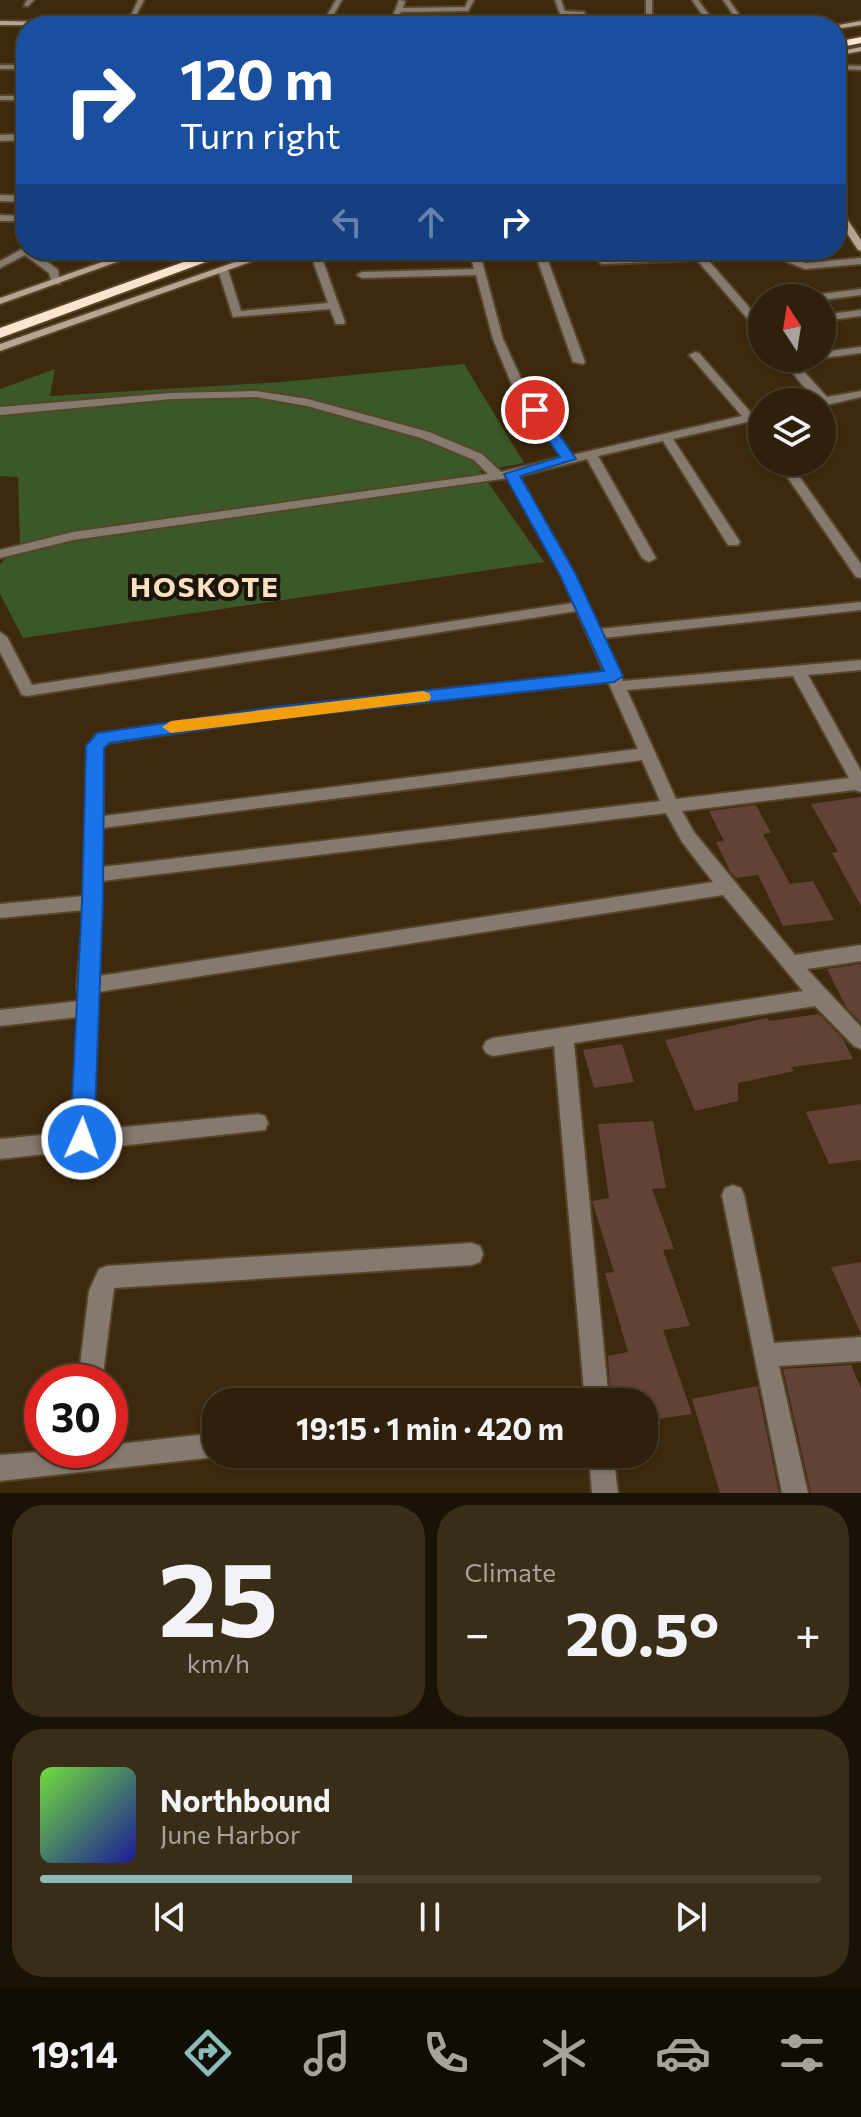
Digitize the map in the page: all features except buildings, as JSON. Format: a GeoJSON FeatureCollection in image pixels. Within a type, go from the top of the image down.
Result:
{"type":"FeatureCollection","features":[{"type":"Feature","properties":{"kind":"highway"},"geometry":{"type":"LineString","coordinates":[[0,316],[159,260]]}},
{"type":"Feature","properties":{"kind":"highway"},"geometry":{"type":"LineString","coordinates":[[0,333],[33,329],[206,260]]}},
{"type":"Feature","properties":{"kind":"street"},"geometry":{"type":"LineString","coordinates":[[396,16],[403,0]]}},
{"type":"Feature","properties":{"kind":"street"},"geometry":{"type":"LineString","coordinates":[[399,10],[468,9],[471,0]]}},
{"type":"Feature","properties":{"kind":"street"},"geometry":{"type":"LineString","coordinates":[[558,0],[562,13],[582,13],[584,16]]}},
{"type":"Feature","properties":{"kind":"street"},"geometry":{"type":"LineString","coordinates":[[846,225],[861,248]]}},
{"type":"Feature","properties":{"kind":"street"},"geometry":{"type":"LineString","coordinates":[[39,260],[54,272],[56,282]]}},
{"type":"Feature","properties":{"kind":"street"},"geometry":{"type":"LineString","coordinates":[[0,301],[117,260]]}},
{"type":"Feature","properties":{"kind":"street"},"geometry":{"type":"LineString","coordinates":[[0,348],[33,329],[251,260]]}},
{"type":"Feature","properties":{"kind":"street"},"geometry":{"type":"LineString","coordinates":[[318,260],[340,322]]}},
{"type":"Feature","properties":{"kind":"street"},"geometry":{"type":"LineString","coordinates":[[478,260],[498,339],[518,385],[569,459]]}},
{"type":"Feature","properties":{"kind":"street"},"geometry":{"type":"LineString","coordinates":[[543,260],[579,362]]}},
{"type":"Feature","properties":{"kind":"street"},"geometry":{"type":"LineString","coordinates":[[603,260],[628,260]]}},
{"type":"Feature","properties":{"kind":"street"},"geometry":{"type":"LineString","coordinates":[[703,260],[748,310]]}},
{"type":"Feature","properties":{"kind":"street"},"geometry":{"type":"LineString","coordinates":[[791,260],[805,266],[861,261]]}},
{"type":"Feature","properties":{"kind":"street"},"geometry":{"type":"LineString","coordinates":[[223,270],[237,315],[334,305]]}},
{"type":"Feature","properties":{"kind":"street"},"geometry":{"type":"LineString","coordinates":[[362,275],[482,272]]}},
{"type":"Feature","properties":{"kind":"street"},"geometry":{"type":"LineString","coordinates":[[836,295],[861,292]]}},
{"type":"Feature","properties":{"kind":"street"},"geometry":{"type":"LineString","coordinates":[[836,316],[861,313]]}},
{"type":"Feature","properties":{"kind":"street"},"geometry":{"type":"LineString","coordinates":[[836,353],[861,350]]}},
{"type":"Feature","properties":{"kind":"street"},"geometry":{"type":"LineString","coordinates":[[695,355],[748,407]]}},
{"type":"Feature","properties":{"kind":"street"},"geometry":{"type":"LineString","coordinates":[[798,372],[811,388]]}},
{"type":"Feature","properties":{"kind":"street"},"geometry":{"type":"LineString","coordinates":[[0,411],[156,397],[256,394],[308,403],[425,435],[478,457],[504,474],[583,606],[647,754],[688,837],[819,997],[861,1040]]}},
{"type":"Feature","properties":{"kind":"street"},"geometry":{"type":"LineString","coordinates":[[836,399],[861,394]]}},
{"type":"Feature","properties":{"kind":"street"},"geometry":{"type":"LineString","coordinates":[[0,554],[73,536],[504,474],[748,418]]}},
{"type":"Feature","properties":{"kind":"street"},"geometry":{"type":"LineString","coordinates":[[666,437],[733,542]]}},
{"type":"Feature","properties":{"kind":"street"},"geometry":{"type":"LineString","coordinates":[[591,454],[649,558]]}},
{"type":"Feature","properties":{"kind":"street"},"geometry":{"type":"LineString","coordinates":[[793,476],[861,574]]}},
{"type":"Feature","properties":{"kind":"street"},"geometry":{"type":"LineString","coordinates":[[0,637],[27,691],[583,606]]}},
{"type":"Feature","properties":{"kind":"street"},"geometry":{"type":"LineString","coordinates":[[595,634],[861,606]]}},
{"type":"Feature","properties":{"kind":"street"},"geometry":{"type":"LineString","coordinates":[[82,1139],[93,902],[95,746],[103,738],[274,713],[616,681],[861,665]]}},
{"type":"Feature","properties":{"kind":"street"},"geometry":{"type":"LineString","coordinates":[[93,875],[670,804],[860,784],[798,671]]}},
{"type":"Feature","properties":{"kind":"street"},"geometry":{"type":"LineString","coordinates":[[94,823],[647,754]]}},
{"type":"Feature","properties":{"kind":"street"},"geometry":{"type":"LineString","coordinates":[[87,986],[727,887]]}},
{"type":"Feature","properties":{"kind":"street"},"geometry":{"type":"LineString","coordinates":[[0,911],[93,902]]}},
{"type":"Feature","properties":{"kind":"street"},"geometry":{"type":"LineString","coordinates":[[792,963],[861,953]]}},
{"type":"Feature","properties":{"kind":"street"},"geometry":{"type":"LineString","coordinates":[[493,1047],[819,997]]}},
{"type":"Feature","properties":{"kind":"street"},"geometry":{"type":"LineString","coordinates":[[0,1018],[86,1008]]}},
{"type":"Feature","properties":{"kind":"street"},"geometry":{"type":"LineString","coordinates":[[563,1036],[596,1388]]}},
{"type":"Feature","properties":{"kind":"street"},"geometry":{"type":"LineString","coordinates":[[0,1149],[258,1123]]}},
{"type":"Feature","properties":{"kind":"street"},"geometry":{"type":"LineString","coordinates":[[733,1195],[795,1493]]}},
{"type":"Feature","properties":{"kind":"street"},"geometry":{"type":"LineString","coordinates":[[92,1364],[100,1291],[107,1277],[472,1254]]}},
{"type":"Feature","properties":{"kind":"street"},"geometry":{"type":"LineString","coordinates":[[765,1355],[861,1349]]}},
{"type":"Feature","properties":{"kind":"street"},"geometry":{"type":"LineString","coordinates":[[128,1452],[202,1446]]}},
{"type":"Feature","properties":{"kind":"street"},"geometry":{"type":"LineString","coordinates":[[0,1468],[24,1464]]}},
{"type":"Feature","properties":{"kind":"street"},"geometry":{"type":"LineString","coordinates":[[602,1468],[605,1493]]}},
{"type":"Feature","properties":{"kind":"green space"},"geometry":{"type":"Polygon","coordinates":[[[464,364],[524,463],[480,471],[544,562],[23,638],[0,594],[0,564],[20,543],[18,477],[0,476],[0,389],[55,369],[50,396],[282,382],[464,364]]]}},
{"type":"Feature","properties":{"kind":"slow traffic"},"geometry":{"type":"LineString","coordinates":[[171,727],[423,697]]}},
{"type":"Feature","properties":{"kind":"district","name":"HOSKOTE"},"geometry":{"type":"Point","coordinates":[205,586]}},
{"type":"Feature","properties":{"kind":"route"},"geometry":{"type":"LineString","coordinates":[[82,1139],[93,902],[95,746],[103,738],[274,713],[614,676],[568,575],[512,474],[569,459],[535,410]]}}]}
